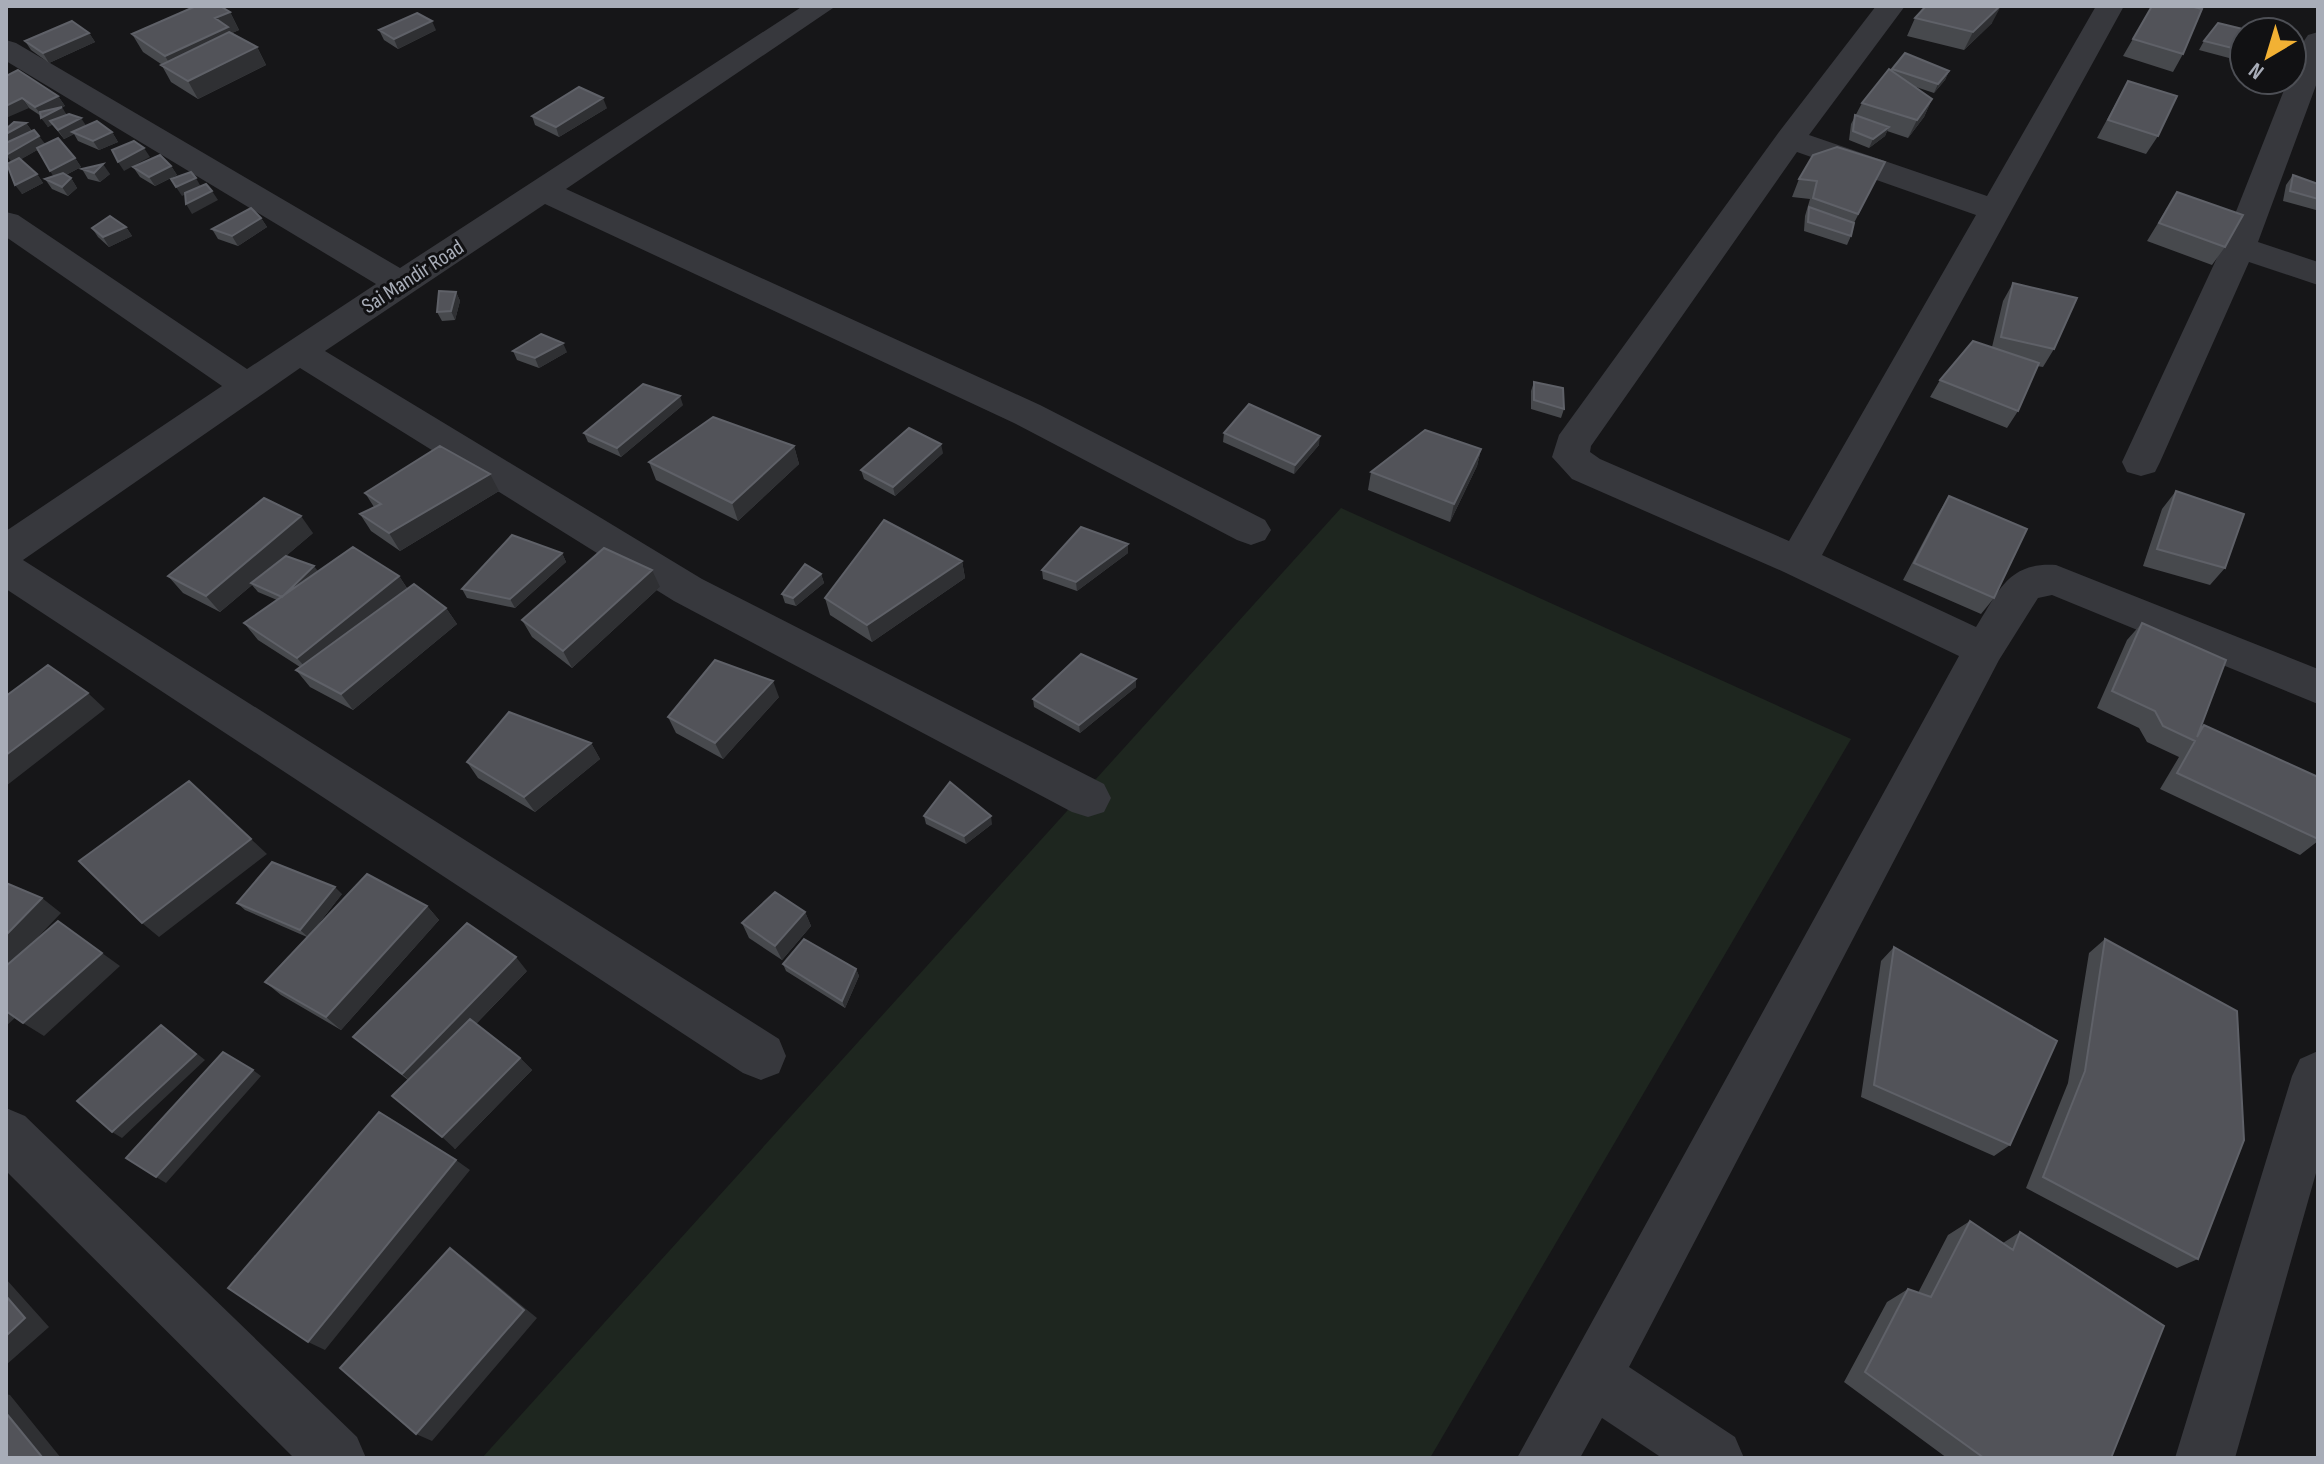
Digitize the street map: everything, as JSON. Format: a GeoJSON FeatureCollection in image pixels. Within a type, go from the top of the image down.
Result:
{"type":"FeatureCollection","features":[{"type":"Feature","properties":{"kind":"street","name":"Sai Mandir Road"},"geometry":{"type":"LineString","coordinates":[[6,551],[299,351],[822,6]]}},
{"type":"Feature","properties":{"kind":"street"},"geometry":{"type":"LineString","coordinates":[[1891,6],[1790,139],[1572,444],[1571,457],[1586,469],[1798,561],[1984,649]]}},
{"type":"Feature","properties":{"kind":"street"},"geometry":{"type":"LineString","coordinates":[[1798,561],[2110,6]]}},
{"type":"Feature","properties":{"kind":"street"},"geometry":{"type":"LineString","coordinates":[[2141,462],[2239,247],[2318,41]]}},
{"type":"Feature","properties":{"kind":"street"},"geometry":{"type":"LineString","coordinates":[[6,49],[401,284]]}},
{"type":"Feature","properties":{"kind":"street"},"geometry":{"type":"LineString","coordinates":[[1790,139],[1997,211]]}},
{"type":"Feature","properties":{"kind":"street"},"geometry":{"type":"LineString","coordinates":[[543,191],[1027,414],[1251,530]]}},
{"type":"Feature","properties":{"kind":"street"},"geometry":{"type":"LineString","coordinates":[[6,222],[247,386]]}},
{"type":"Feature","properties":{"kind":"street"},"geometry":{"type":"LineString","coordinates":[[2239,247],[2318,274]]}},
{"type":"Feature","properties":{"kind":"street"},"geometry":{"type":"LineString","coordinates":[[299,351],[688,590],[1088,798]]}},
{"type":"Feature","properties":{"kind":"street"},"geometry":{"type":"LineString","coordinates":[[6,569],[761,1056]]}},
{"type":"Feature","properties":{"kind":"street"},"geometry":{"type":"LineString","coordinates":[[1547,1458],[1984,649],[2024,587],[2037,579],[2056,580],[2318,687]]}},
{"type":"Feature","properties":{"kind":"street"},"geometry":{"type":"LineString","coordinates":[[2205,1458],[2318,1076]]}},
{"type":"Feature","properties":{"kind":"street"},"geometry":{"type":"LineString","coordinates":[[6,1134],[336,1458]]}},
{"type":"Feature","properties":{"kind":"street"},"geometry":{"type":"LineString","coordinates":[[1593,1377],[1714,1458]]}},
{"type":"Feature","properties":{"kind":"shaded area"},"geometry":{"type":"Polygon","coordinates":[[[1341,508],[1851,739],[1430,1458],[482,1458],[1341,508]]]}},
{"type":"Feature","properties":{"kind":"building"},"geometry":{"type":"Polygon","coordinates":[[[196,6],[220,6],[230,12],[215,18],[228,27],[165,56],[132,34],[196,6]]]}},
{"type":"Feature","properties":{"kind":"building"},"geometry":{"type":"Polygon","coordinates":[[[1926,6],[2000,6],[1973,32],[1915,18],[1926,6]]]}},
{"type":"Feature","properties":{"kind":"building"},"geometry":{"type":"Polygon","coordinates":[[[2152,6],[2202,9],[2183,54],[2133,39],[2152,6]]]}},
{"type":"Feature","properties":{"kind":"building"},"geometry":{"type":"Polygon","coordinates":[[[417,13],[432,21],[394,39],[379,30],[417,13]]]}},
{"type":"Feature","properties":{"kind":"building"},"geometry":{"type":"Polygon","coordinates":[[[72,21],[89,33],[43,53],[25,41],[72,21]]]}},
{"type":"Feature","properties":{"kind":"building"},"geometry":{"type":"Polygon","coordinates":[[[2218,23],[2228,25],[2228,47],[2204,41],[2218,23]]]}},
{"type":"Feature","properties":{"kind":"building"},"geometry":{"type":"Polygon","coordinates":[[[229,32],[257,47],[188,81],[161,65],[229,32]]]}},
{"type":"Feature","properties":{"kind":"building"},"geometry":{"type":"Polygon","coordinates":[[[1905,53],[1949,71],[1938,84],[1892,69],[1905,53]]]}},
{"type":"Feature","properties":{"kind":"building"},"geometry":{"type":"Polygon","coordinates":[[[1889,69],[1932,99],[1917,120],[1862,103],[1889,69]]]}},
{"type":"Feature","properties":{"kind":"building"},"geometry":{"type":"Polygon","coordinates":[[[18,70],[58,96],[35,107],[22,98],[6,106],[6,76],[18,70]]]}},
{"type":"Feature","properties":{"kind":"building"},"geometry":{"type":"Polygon","coordinates":[[[2128,81],[2177,96],[2158,136],[2108,120],[2128,81]]]}},
{"type":"Feature","properties":{"kind":"building"},"geometry":{"type":"Polygon","coordinates":[[[579,87],[603,98],[556,127],[532,116],[579,87]]]}},
{"type":"Feature","properties":{"kind":"building"},"geometry":{"type":"Polygon","coordinates":[[[62,107],[41,118],[40,112],[62,107]]]}},
{"type":"Feature","properties":{"kind":"building"},"geometry":{"type":"Polygon","coordinates":[[[69,114],[81,118],[58,130],[50,121],[69,114]]]}},
{"type":"Feature","properties":{"kind":"building"},"geometry":{"type":"Polygon","coordinates":[[[1855,115],[1889,127],[1873,139],[1853,131],[1855,115]]]}},
{"type":"Feature","properties":{"kind":"building"},"geometry":{"type":"Polygon","coordinates":[[[97,121],[112,132],[93,141],[72,132],[97,121]]]}},
{"type":"Feature","properties":{"kind":"building"},"geometry":{"type":"Polygon","coordinates":[[[14,122],[26,123],[6,134],[6,129],[14,122]]]}},
{"type":"Feature","properties":{"kind":"building"},"geometry":{"type":"Polygon","coordinates":[[[34,130],[39,136],[6,155],[6,143],[34,130]]]}},
{"type":"Feature","properties":{"kind":"building"},"geometry":{"type":"Polygon","coordinates":[[[58,138],[75,158],[50,171],[37,148],[58,138]]]}},
{"type":"Feature","properties":{"kind":"building"},"geometry":{"type":"Polygon","coordinates":[[[134,141],[144,148],[118,162],[112,150],[134,141]]]}},
{"type":"Feature","properties":{"kind":"building"},"geometry":{"type":"Polygon","coordinates":[[[1837,147],[1885,162],[1858,214],[1813,198],[1817,181],[1799,179],[1813,155],[1837,147]]]}},
{"type":"Feature","properties":{"kind":"building"},"geometry":{"type":"Polygon","coordinates":[[[160,155],[171,166],[149,177],[133,167],[160,155]]]}},
{"type":"Feature","properties":{"kind":"building"},"geometry":{"type":"Polygon","coordinates":[[[19,158],[37,174],[15,185],[7,164],[19,158]]]}},
{"type":"Feature","properties":{"kind":"building"},"geometry":{"type":"Polygon","coordinates":[[[103,164],[94,173],[82,169],[103,164]]]}},
{"type":"Feature","properties":{"kind":"building"},"geometry":{"type":"Polygon","coordinates":[[[191,172],[196,178],[176,187],[171,179],[191,172]]]}},
{"type":"Feature","properties":{"kind":"building"},"geometry":{"type":"Polygon","coordinates":[[[63,173],[71,178],[62,187],[45,179],[63,173]]]}},
{"type":"Feature","properties":{"kind":"building"},"geometry":{"type":"Polygon","coordinates":[[[2293,175],[2318,184],[2318,199],[2290,191],[2293,175]]]}},
{"type":"Feature","properties":{"kind":"building"},"geometry":{"type":"Polygon","coordinates":[[[206,184],[212,191],[186,204],[185,193],[206,184]]]}},
{"type":"Feature","properties":{"kind":"building"},"geometry":{"type":"Polygon","coordinates":[[[2177,192],[2243,215],[2225,247],[2159,223],[2177,192]]]}},
{"type":"Feature","properties":{"kind":"building"},"geometry":{"type":"Polygon","coordinates":[[[1809,207],[1854,223],[1851,236],[1808,222],[1809,207]]]}},
{"type":"Feature","properties":{"kind":"building"},"geometry":{"type":"Polygon","coordinates":[[[251,208],[261,218],[232,236],[212,229],[251,208]]]}},
{"type":"Feature","properties":{"kind":"building"},"geometry":{"type":"Polygon","coordinates":[[[110,216],[126,227],[103,237],[92,228],[110,216]]]}},
{"type":"Feature","properties":{"kind":"building"},"geometry":{"type":"Polygon","coordinates":[[[2013,283],[2077,298],[2054,349],[2001,337],[2013,283]]]}},
{"type":"Feature","properties":{"kind":"building"},"geometry":{"type":"Polygon","coordinates":[[[439,291],[456,292],[451,311],[437,312],[439,291]]]}},
{"type":"Feature","properties":{"kind":"building"},"geometry":{"type":"Polygon","coordinates":[[[541,334],[563,343],[535,358],[513,351],[541,334]]]}},
{"type":"Feature","properties":{"kind":"building"},"geometry":{"type":"Polygon","coordinates":[[[1973,341],[2039,363],[2018,411],[1940,380],[1973,341]]]}},
{"type":"Feature","properties":{"kind":"building"},"geometry":{"type":"Polygon","coordinates":[[[1534,382],[1563,388],[1564,409],[1534,400],[1534,382]]]}},
{"type":"Feature","properties":{"kind":"building"},"geometry":{"type":"Polygon","coordinates":[[[643,384],[680,396],[617,448],[584,433],[643,384]]]}},
{"type":"Feature","properties":{"kind":"building"},"geometry":{"type":"Polygon","coordinates":[[[1249,404],[1320,436],[1295,465],[1224,433],[1249,404]]]}},
{"type":"Feature","properties":{"kind":"building"},"geometry":{"type":"Polygon","coordinates":[[[713,417],[794,446],[732,503],[649,462],[713,417]]]}},
{"type":"Feature","properties":{"kind":"building"},"geometry":{"type":"Polygon","coordinates":[[[909,428],[941,444],[893,487],[861,470],[909,428]]]}},
{"type":"Feature","properties":{"kind":"building"},"geometry":{"type":"Polygon","coordinates":[[[1425,430],[1481,449],[1454,504],[1371,472],[1425,430]]]}},
{"type":"Feature","properties":{"kind":"building"},"geometry":{"type":"Polygon","coordinates":[[[440,446],[490,474],[389,533],[360,514],[381,504],[365,493],[440,446]]]}},
{"type":"Feature","properties":{"kind":"building"},"geometry":{"type":"Polygon","coordinates":[[[2176,491],[2244,514],[2225,568],[2157,549],[2176,491]]]}},
{"type":"Feature","properties":{"kind":"building"},"geometry":{"type":"Polygon","coordinates":[[[1949,496],[2027,529],[1994,598],[1914,563],[1949,496]]]}},
{"type":"Feature","properties":{"kind":"building"},"geometry":{"type":"Polygon","coordinates":[[[264,498],[301,516],[206,596],[168,576],[264,498]]]}},
{"type":"Feature","properties":{"kind":"building"},"geometry":{"type":"Polygon","coordinates":[[[884,520],[962,561],[867,625],[825,598],[884,520]]]}},
{"type":"Feature","properties":{"kind":"building"},"geometry":{"type":"Polygon","coordinates":[[[1081,527],[1128,544],[1076,582],[1042,570],[1081,527]]]}},
{"type":"Feature","properties":{"kind":"building"},"geometry":{"type":"Polygon","coordinates":[[[512,535],[562,553],[510,599],[462,589],[512,535]]]}},
{"type":"Feature","properties":{"kind":"building"},"geometry":{"type":"Polygon","coordinates":[[[353,547],[399,576],[297,658],[244,623],[353,547]]]}},
{"type":"Feature","properties":{"kind":"building"},"geometry":{"type":"Polygon","coordinates":[[[604,548],[652,570],[563,651],[522,620],[604,548]]]}},
{"type":"Feature","properties":{"kind":"building"},"geometry":{"type":"Polygon","coordinates":[[[286,556],[314,566],[282,597],[251,583],[286,556]]]}},
{"type":"Feature","properties":{"kind":"building"},"geometry":{"type":"Polygon","coordinates":[[[805,564],[821,574],[793,598],[782,594],[805,564]]]}},
{"type":"Feature","properties":{"kind":"building"},"geometry":{"type":"Polygon","coordinates":[[[414,584],[446,608],[341,694],[296,670],[414,584]]]}},
{"type":"Feature","properties":{"kind":"building"},"geometry":{"type":"Polygon","coordinates":[[[2142,623],[2226,660],[2197,737],[2204,725],[2318,777],[2318,839],[2177,773],[2195,741],[2163,726],[2155,711],[2112,691],[2142,623]]]}},
{"type":"Feature","properties":{"kind":"building"},"geometry":{"type":"Polygon","coordinates":[[[1081,654],[1136,679],[1079,725],[1033,699],[1081,654]]]}},
{"type":"Feature","properties":{"kind":"building"},"geometry":{"type":"Polygon","coordinates":[[[715,660],[773,681],[715,743],[668,717],[715,660]]]}},
{"type":"Feature","properties":{"kind":"building"},"geometry":{"type":"Polygon","coordinates":[[[48,665],[88,693],[6,755],[6,696],[48,665]]]}},
{"type":"Feature","properties":{"kind":"building"},"geometry":{"type":"Polygon","coordinates":[[[509,712],[591,743],[524,797],[467,762],[509,712]]]}},
{"type":"Feature","properties":{"kind":"building"},"geometry":{"type":"Polygon","coordinates":[[[189,781],[251,839],[142,923],[79,861],[189,781]]]}},
{"type":"Feature","properties":{"kind":"building"},"geometry":{"type":"Polygon","coordinates":[[[950,782],[991,816],[964,836],[924,816],[950,782]]]}},
{"type":"Feature","properties":{"kind":"building"},"geometry":{"type":"Polygon","coordinates":[[[272,862],[335,887],[300,930],[237,903],[272,862]]]}},
{"type":"Feature","properties":{"kind":"building"},"geometry":{"type":"Polygon","coordinates":[[[367,874],[427,906],[326,1017],[265,982],[367,874]]]}},
{"type":"Feature","properties":{"kind":"building"},"geometry":{"type":"Polygon","coordinates":[[[6,883],[42,898],[6,935],[6,883]]]}},
{"type":"Feature","properties":{"kind":"building"},"geometry":{"type":"Polygon","coordinates":[[[775,892],[805,912],[775,946],[742,923],[775,892]]]}},
{"type":"Feature","properties":{"kind":"building"},"geometry":{"type":"Polygon","coordinates":[[[58,921],[102,953],[23,1023],[6,1011],[6,966],[58,921]]]}},
{"type":"Feature","properties":{"kind":"building"},"geometry":{"type":"Polygon","coordinates":[[[467,923],[516,957],[402,1074],[353,1037],[467,923]]]}},
{"type":"Feature","properties":{"kind":"building"},"geometry":{"type":"Polygon","coordinates":[[[804,939],[856,969],[842,1001],[783,964],[804,939]]]}},
{"type":"Feature","properties":{"kind":"building"},"geometry":{"type":"Polygon","coordinates":[[[2105,939],[2237,1011],[2244,1140],[2198,1259],[2043,1177],[2085,1071],[2105,939]]]}},
{"type":"Feature","properties":{"kind":"building"},"geometry":{"type":"Polygon","coordinates":[[[1894,947],[2057,1041],[2010,1145],[1874,1085],[1894,947]]]}},
{"type":"Feature","properties":{"kind":"building"},"geometry":{"type":"Polygon","coordinates":[[[470,1019],[520,1058],[442,1137],[392,1096],[470,1019]]]}},
{"type":"Feature","properties":{"kind":"building"},"geometry":{"type":"Polygon","coordinates":[[[161,1025],[196,1054],[112,1132],[77,1101],[161,1025]]]}},
{"type":"Feature","properties":{"kind":"building"},"geometry":{"type":"Polygon","coordinates":[[[223,1052],[253,1070],[156,1177],[126,1158],[223,1052]]]}},
{"type":"Feature","properties":{"kind":"building"},"geometry":{"type":"Polygon","coordinates":[[[379,1112],[456,1160],[308,1342],[228,1288],[379,1112]]]}},
{"type":"Feature","properties":{"kind":"building"},"geometry":{"type":"Polygon","coordinates":[[[1970,1221],[2013,1250],[2020,1232],[2164,1326],[2111,1458],[1984,1458],[1865,1372],[1908,1289],[1931,1297],[1970,1221]]]}},
{"type":"Feature","properties":{"kind":"building"},"geometry":{"type":"Polygon","coordinates":[[[450,1248],[524,1310],[416,1434],[340,1368],[450,1248]]]}},
{"type":"Feature","properties":{"kind":"building"},"geometry":{"type":"Polygon","coordinates":[[[6,1296],[25,1318],[6,1336],[6,1296]]]}},
{"type":"Feature","properties":{"kind":"building"},"geometry":{"type":"Polygon","coordinates":[[[6,1413],[42,1457],[41,1458],[6,1458],[6,1413]]]}}]}
